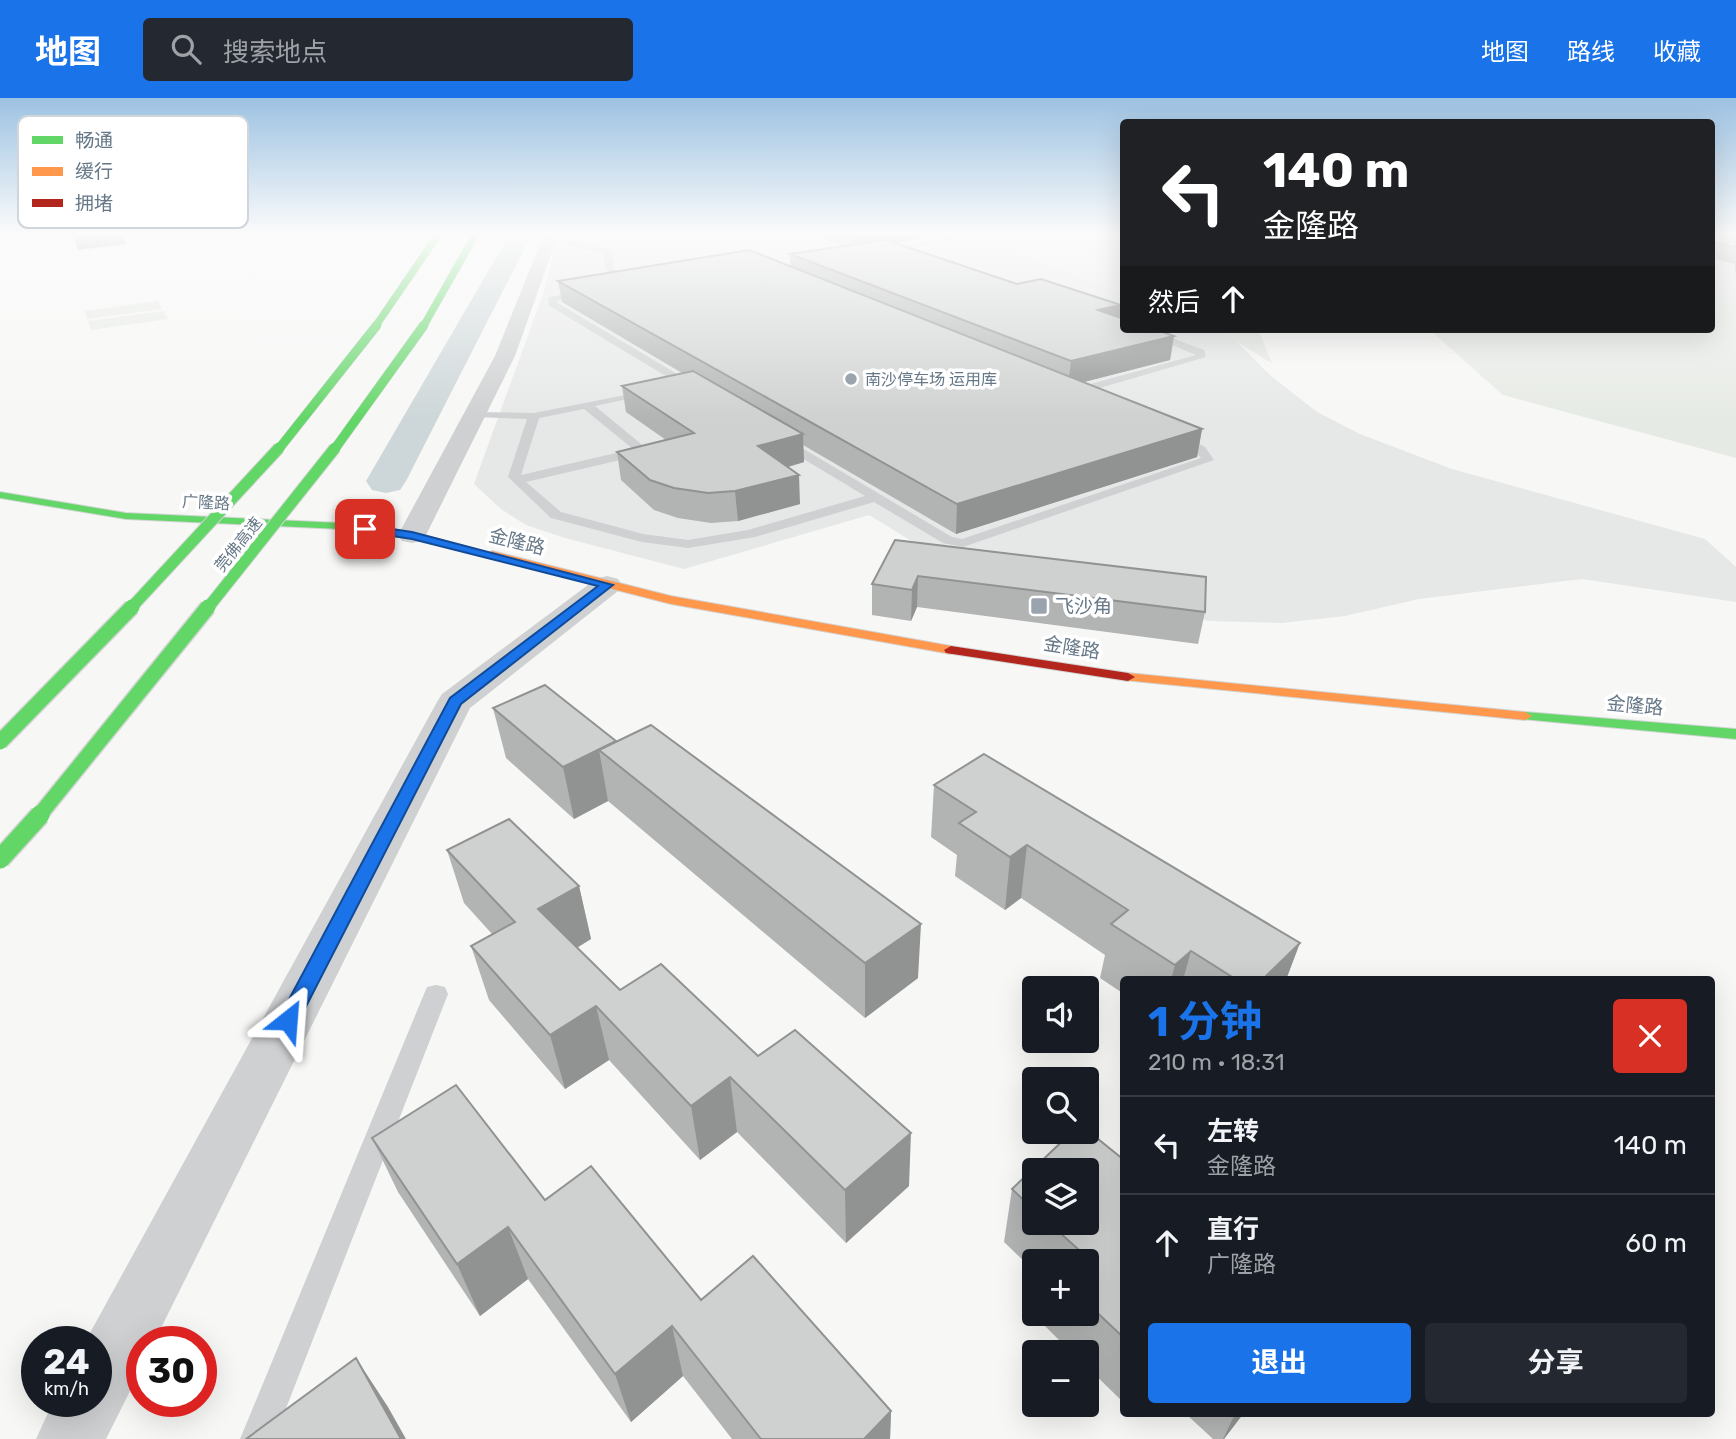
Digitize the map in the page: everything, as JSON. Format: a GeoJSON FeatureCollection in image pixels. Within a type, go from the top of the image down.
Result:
{"type":"FeatureCollection","features":[{"type":"Feature","properties":{"kind":"main road","name":"莞佛高速"},"geometry":{"type":"LineString","coordinates":[[0,742],[184,552],[296,426],[382,319],[398,295]]}},
{"type":"Feature","properties":{"kind":"main road","name":"莞佛高速"},"geometry":{"type":"LineString","coordinates":[[0,859],[46,808],[314,477],[421,331],[442,295]]}},
{"type":"Feature","properties":{"kind":"main road","name":"广隆路"},"geometry":{"type":"LineString","coordinates":[[0,495],[126,516],[341,526],[412,535]]}},
{"type":"Feature","properties":{"kind":"main road","name":"金隆路"},"geometry":{"type":"LineString","coordinates":[[412,535],[671,600],[898,641],[1147,680],[1396,705],[1736,734]]}},
{"type":"Feature","properties":{"kind":"street"},"geometry":{"type":"LineString","coordinates":[[412,535],[505,356],[528,295]]}},
{"type":"Feature","properties":{"kind":"street"},"geometry":{"type":"LineString","coordinates":[[112,1357],[455,702],[607,585]]}},
{"type":"Feature","properties":{"kind":"street"},"geometry":{"type":"LineString","coordinates":[[70,1439],[81,1417]]}},
{"type":"Feature","properties":{"kind":"lane"},"geometry":{"type":"LineString","coordinates":[[572,295],[552,299],[551,303],[947,540],[963,543],[1209,460],[1201,450],[1184,441],[824,295]]}},
{"type":"Feature","properties":{"kind":"lane"},"geometry":{"type":"LineString","coordinates":[[1069,394],[1201,356],[1201,352],[1192,347],[1151,333]]}},
{"type":"Feature","properties":{"kind":"lane"},"geometry":{"type":"LineString","coordinates":[[673,386],[686,384]]}},
{"type":"Feature","properties":{"kind":"lane"},"geometry":{"type":"LineString","coordinates":[[475,415],[534,416],[661,389]]}},
{"type":"Feature","properties":{"kind":"lane"},"geometry":{"type":"LineString","coordinates":[[517,480],[642,451],[586,405]]}},
{"type":"Feature","properties":{"kind":"lane"},"geometry":{"type":"LineString","coordinates":[[534,416],[514,477],[556,515],[642,538],[688,544],[750,534],[876,497]]}},
{"type":"Feature","properties":{"kind":"lane"},"geometry":{"type":"LineString","coordinates":[[257,1439],[436,995]]}},
{"type":"Feature","properties":{"kind":"shaded area"},"geometry":{"type":"Polygon","coordinates":[[[543,295],[1120,295],[1120,333],[1221,333],[1234,339],[1270,375],[1317,412],[1360,434],[1452,469],[1705,539],[1736,567],[1736,602],[1582,579],[1419,599],[1345,616],[1282,623],[1211,621],[1128,611],[959,570],[869,515],[684,569],[526,525],[501,509],[474,484],[543,295]]]}},
{"type":"Feature","properties":{"kind":"shaded area"},"geometry":{"type":"Polygon","coordinates":[[[1715,295],[1736,295],[1736,304],[1715,297],[1715,295]]]}},
{"type":"Feature","properties":{"kind":"shaded area"},"geometry":{"type":"Polygon","coordinates":[[[1715,297],[1736,304],[1736,458],[1503,395],[1433,333],[1715,333],[1715,297]]]}},
{"type":"Feature","properties":{"kind":"shaded area"},"geometry":{"type":"Polygon","coordinates":[[[158,301],[162,309],[87,319],[85,311],[158,301]]]}},
{"type":"Feature","properties":{"kind":"shaded area"},"geometry":{"type":"Polygon","coordinates":[[[164,311],[168,319],[91,330],[88,321],[164,311]]]}},
{"type":"Feature","properties":{"kind":"shaded area"},"geometry":{"type":"Polygon","coordinates":[[[1220,333],[1260,333],[1272,363],[1220,333]]]}},
{"type":"Feature","properties":{"kind":"building","name":"南沙停车场 运用库"},"geometry":{"type":"Polygon","coordinates":[[[582,295],[862,295],[1202,429],[957,504],[582,295]]]}},
{"type":"Feature","properties":{"kind":"building"},"geometry":{"type":"Polygon","coordinates":[[[897,295],[1089,295],[1120,305],[1098,310],[1120,318],[1120,333],[1165,333],[1174,336],[1071,361],[897,295]]]}},
{"type":"Feature","properties":{"kind":"building"},"geometry":{"type":"Polygon","coordinates":[[[693,371],[803,434],[758,446],[799,475],[735,491],[708,493],[674,488],[650,480],[617,452],[694,433],[622,386],[693,371]]]}},
{"type":"Feature","properties":{"kind":"building"},"geometry":{"type":"Polygon","coordinates":[[[895,540],[1206,577],[1205,612],[918,576],[912,590],[872,584],[895,540]]]}},
{"type":"Feature","properties":{"kind":"building"},"geometry":{"type":"Polygon","coordinates":[[[545,685],[616,741],[563,767],[493,708],[545,685]]]}},
{"type":"Feature","properties":{"kind":"building"},"geometry":{"type":"Polygon","coordinates":[[[651,725],[921,924],[865,963],[599,750],[651,725]]]}},
{"type":"Feature","properties":{"kind":"building"},"geometry":{"type":"Polygon","coordinates":[[[984,754],[1300,943],[1266,976],[1231,976],[1191,951],[1175,965],[1111,924],[1128,910],[1027,845],[1010,857],[959,823],[976,812],[934,785],[984,754]]]}},
{"type":"Feature","properties":{"kind":"building"},"geometry":{"type":"Polygon","coordinates":[[[509,819],[579,886],[538,909],[620,990],[661,964],[758,1056],[795,1030],[911,1133],[845,1190],[730,1077],[691,1106],[596,1006],[550,1035],[471,946],[515,922],[447,850],[509,819]]]}},
{"type":"Feature","properties":{"kind":"building"},"geometry":{"type":"Polygon","coordinates":[[[456,1085],[545,1200],[591,1166],[701,1300],[753,1256],[891,1411],[864,1439],[761,1439],[672,1326],[615,1374],[508,1227],[457,1264],[372,1138],[456,1085]]]}},
{"type":"Feature","properties":{"kind":"building"},"geometry":{"type":"Polygon","coordinates":[[[1099,1140],[1120,1157],[1120,1334],[1099,1314],[1099,1249],[1078,1249],[1062,1235],[1099,1235],[1099,1158],[1045,1158],[1059,1144],[1099,1144],[1099,1140]]]}},
{"type":"Feature","properties":{"kind":"building"},"geometry":{"type":"Polygon","coordinates":[[[1022,1180],[1022,1199],[1012,1189],[1022,1180]]]}},
{"type":"Feature","properties":{"kind":"building"},"geometry":{"type":"Polygon","coordinates":[[[356,1358],[401,1439],[246,1439],[356,1358]]]}},
{"type":"Feature","properties":{"kind":"waterway"},"geometry":{"type":"LineString","coordinates":[[386,481],[488,295]]}},
{"type":"Feature","properties":{"kind":"traffic: fast"},"geometry":{"type":"LineString","coordinates":[[0,742],[234,499],[344,370],[399,295]]}},
{"type":"Feature","properties":{"kind":"traffic: fast"},"geometry":{"type":"LineString","coordinates":[[0,859],[46,808],[314,477],[421,331],[442,295]]}},
{"type":"Feature","properties":{"kind":"traffic: fast"},"geometry":{"type":"LineString","coordinates":[[0,495],[126,516],[341,526],[412,535],[492,555]]}},
{"type":"Feature","properties":{"kind":"traffic: fast"},"geometry":{"type":"LineString","coordinates":[[1525,716],[1736,734]]}},
{"type":"Feature","properties":{"kind":"traffic: slow"},"geometry":{"type":"LineString","coordinates":[[492,555],[671,600],[951,650]]}},
{"type":"Feature","properties":{"kind":"traffic: slow"},"geometry":{"type":"LineString","coordinates":[[1128,677],[1525,716]]}},
{"type":"Feature","properties":{"kind":"traffic: jam"},"geometry":{"type":"LineString","coordinates":[[951,650],[1128,677]]}},
{"type":"Feature","properties":{"kind":"place","name":"南沙停车场 运用库"},"geometry":{"type":"Point","coordinates":[851,379]}},
{"type":"Feature","properties":{"kind":"place","name":"飞沙角"},"geometry":{"type":"Point","coordinates":[1039,606]}},
{"type":"Feature","properties":{"kind":"route"},"geometry":{"type":"LineString","coordinates":[[288,1020],[455,702],[607,585],[412,535],[365,529]]}}]}
